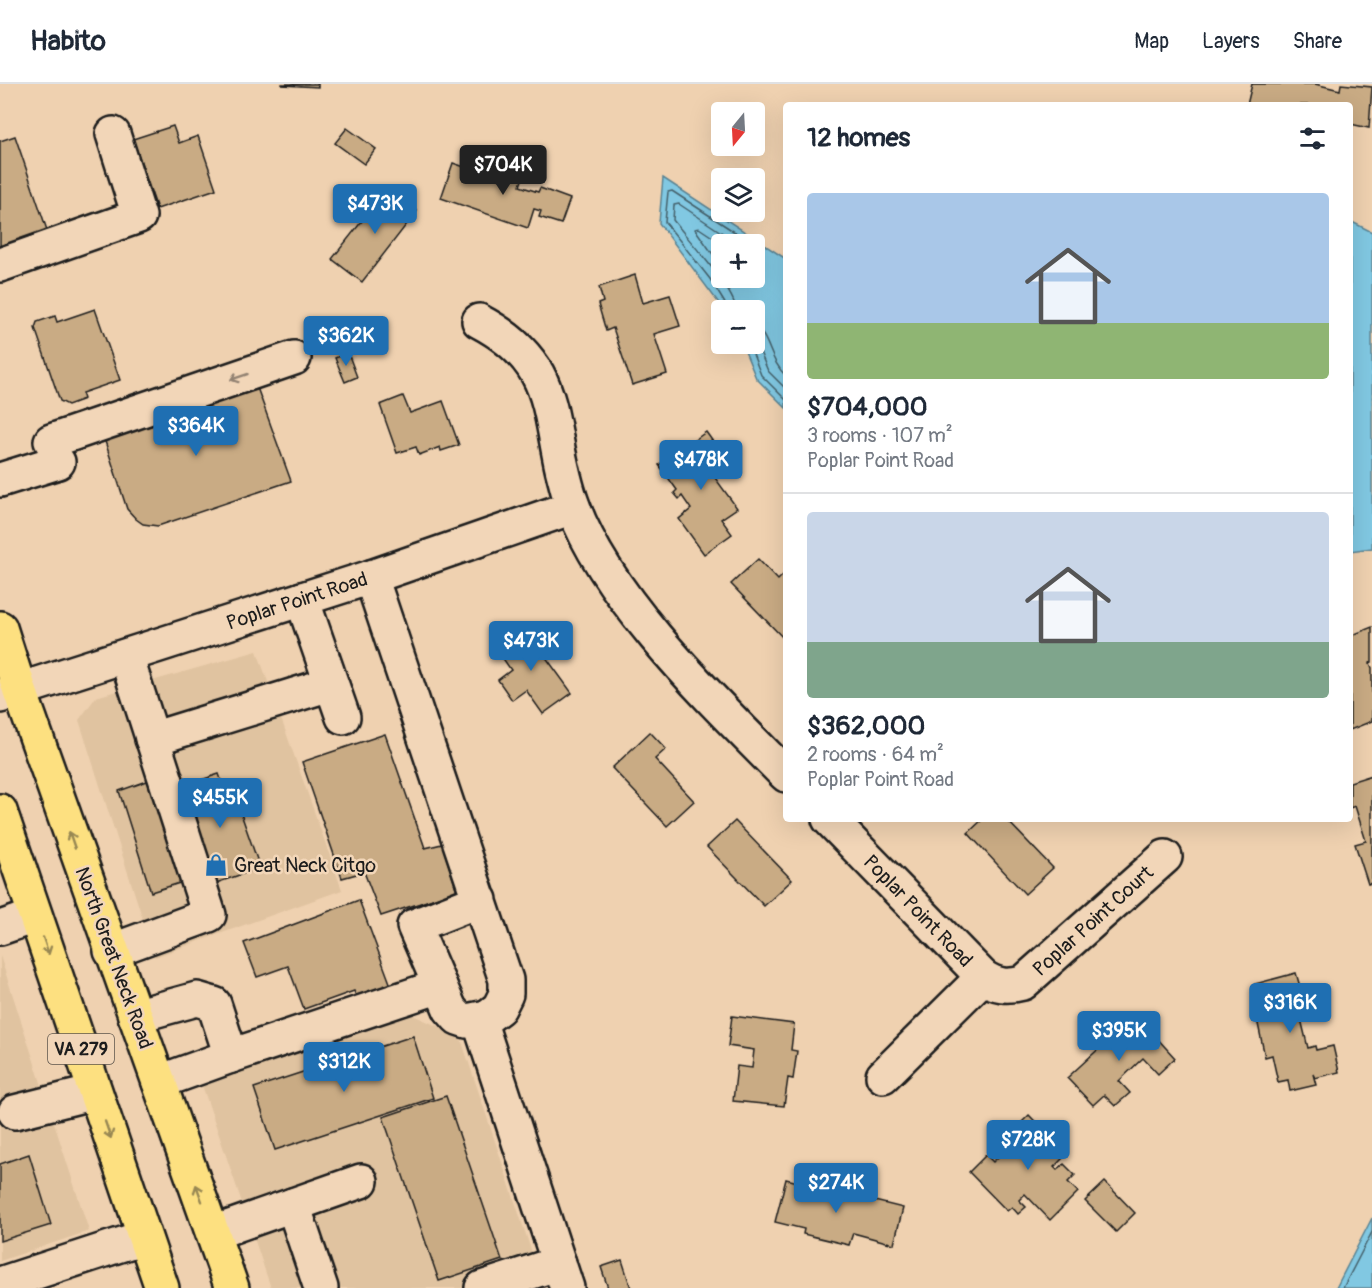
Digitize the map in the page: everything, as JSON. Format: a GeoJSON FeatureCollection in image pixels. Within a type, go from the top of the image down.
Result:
{"type":"FeatureCollection","features":[{"type":"Feature","properties":{"kind":"main road","name":"North Great Neck Road"},"geometry":{"type":"LineString","coordinates":[[0,628],[10,693],[111,951],[232,1288]]}},
{"type":"Feature","properties":{"kind":"main road","name":"VA 279"},"geometry":{"type":"LineString","coordinates":[[0,811],[162,1288]]}},
{"type":"Feature","properties":{"kind":"street"},"geometry":{"type":"LineString","coordinates":[[0,266],[139,216],[113,134]]}},
{"type":"Feature","properties":{"kind":"street"},"geometry":{"type":"LineString","coordinates":[[479,321],[504,334],[526,354],[536,367],[554,423],[558,456],[573,507],[603,563],[635,611],[783,772]]}},
{"type":"Feature","properties":{"kind":"street"},"geometry":{"type":"LineString","coordinates":[[0,480],[54,452],[294,358]]}},
{"type":"Feature","properties":{"kind":"street","name":"Poplar Point Road"},"geometry":{"type":"LineString","coordinates":[[10,693],[371,577],[573,507]]}},
{"type":"Feature","properties":{"kind":"street"},"geometry":{"type":"LineString","coordinates":[[371,577],[480,900],[506,980],[506,994],[499,1008],[479,1020],[458,1018],[440,986],[414,926],[480,900]]}},
{"type":"Feature","properties":{"kind":"street"},"geometry":{"type":"LineString","coordinates":[[302,599],[343,717]]}},
{"type":"Feature","properties":{"kind":"street"},"geometry":{"type":"LineString","coordinates":[[111,951],[209,915],[126,656]]}},
{"type":"Feature","properties":{"kind":"street"},"geometry":{"type":"LineString","coordinates":[[152,738],[330,684]]}},
{"type":"Feature","properties":{"kind":"street","name":"Poplar Point Road"},"geometry":{"type":"LineString","coordinates":[[832,822],[982,977]]}},
{"type":"Feature","properties":{"kind":"street","name":"Poplar Point Court"},"geometry":{"type":"LineString","coordinates":[[982,977],[996,985],[1011,986],[1023,983],[1165,857]]}},
{"type":"Feature","properties":{"kind":"street"},"geometry":{"type":"LineString","coordinates":[[0,928],[35,916]]}},
{"type":"Feature","properties":{"kind":"street"},"geometry":{"type":"LineString","coordinates":[[883,1076],[982,977]]}},
{"type":"Feature","properties":{"kind":"street"},"geometry":{"type":"LineString","coordinates":[[159,1082],[440,986]]}},
{"type":"Feature","properties":{"kind":"street"},"geometry":{"type":"LineString","coordinates":[[135,1016],[197,999],[214,1004],[231,1056]]}},
{"type":"Feature","properties":{"kind":"street"},"geometry":{"type":"LineString","coordinates":[[479,1020],[563,1276],[482,1288]]}},
{"type":"Feature","properties":{"kind":"street"},"geometry":{"type":"LineString","coordinates":[[15,1112],[95,1092]]}},
{"type":"Feature","properties":{"kind":"street"},"geometry":{"type":"LineString","coordinates":[[213,1233],[361,1181]]}},
{"type":"Feature","properties":{"kind":"street"},"geometry":{"type":"LineString","coordinates":[[293,1205],[321,1288]]}},
{"type":"Feature","properties":{"kind":"street"},"geometry":{"type":"LineString","coordinates":[[0,1284],[68,1275],[144,1237]]}},
{"type":"Feature","properties":{"kind":"shaded area"},"geometry":{"type":"Polygon","coordinates":[[[257,651],[342,890],[155,957],[79,720],[96,697],[257,651]]]}},
{"type":"Feature","properties":{"kind":"shaded area"},"geometry":{"type":"Polygon","coordinates":[[[0,956],[89,1231],[0,1261],[0,956]]]}},
{"type":"Feature","properties":{"kind":"shaded area"},"geometry":{"type":"Polygon","coordinates":[[[406,1012],[460,1036],[536,1265],[462,1288],[271,1288],[201,1082],[406,1012]]]}},
{"type":"Feature","properties":{"kind":"water"},"geometry":{"type":"Polygon","coordinates":[[[663,178],[711,210],[711,222],[730,222],[748,234],[711,234],[711,288],[765,288],[765,245],[783,257],[783,405],[756,378],[746,354],[765,354],[765,300],[717,300],[659,223],[663,178]]]}},
{"type":"Feature","properties":{"kind":"water"},"geometry":{"type":"Polygon","coordinates":[[[1353,222],[1372,232],[1372,548],[1353,551],[1353,222]]]}},
{"type":"Feature","properties":{"kind":"water"},"geometry":{"type":"Polygon","coordinates":[[[1372,1218],[1372,1288],[1336,1288],[1372,1218]]]}},
{"type":"Feature","properties":{"kind":"building"},"geometry":{"type":"Polygon","coordinates":[[[282,84],[318,84],[318,87],[282,85],[282,84]]]}},
{"type":"Feature","properties":{"kind":"building"},"geometry":{"type":"Polygon","coordinates":[[[1252,84],[1315,84],[1340,90],[1341,84],[1372,87],[1369,128],[1353,125],[1353,102],[1248,102],[1252,84]]]}},
{"type":"Feature","properties":{"kind":"building"},"geometry":{"type":"Polygon","coordinates":[[[173,126],[179,143],[198,136],[216,189],[157,209],[133,139],[173,126]]]}},
{"type":"Feature","properties":{"kind":"building"},"geometry":{"type":"Polygon","coordinates":[[[347,128],[376,149],[364,164],[335,143],[347,128]]]}},
{"type":"Feature","properties":{"kind":"building"},"geometry":{"type":"Polygon","coordinates":[[[15,136],[49,236],[0,252],[0,141],[15,136]]]}},
{"type":"Feature","properties":{"kind":"building"},"geometry":{"type":"Polygon","coordinates":[[[508,162],[526,168],[520,186],[538,192],[540,188],[570,199],[561,224],[539,217],[541,211],[534,209],[528,228],[441,198],[453,163],[502,180],[508,162]]]}},
{"type":"Feature","properties":{"kind":"building"},"geometry":{"type":"Polygon","coordinates":[[[388,188],[417,211],[362,282],[332,259],[388,188]]]}},
{"type":"Feature","properties":{"kind":"building"},"geometry":{"type":"Polygon","coordinates":[[[635,275],[643,303],[670,295],[680,326],[654,334],[667,374],[632,385],[613,328],[606,331],[598,304],[603,302],[599,287],[635,275]]]}},
{"type":"Feature","properties":{"kind":"building"},"geometry":{"type":"Polygon","coordinates":[[[95,309],[120,380],[82,393],[84,399],[68,405],[60,401],[35,328],[37,322],[55,316],[57,322],[95,309]]]}},
{"type":"Feature","properties":{"kind":"building"},"geometry":{"type":"Polygon","coordinates":[[[348,353],[357,377],[345,382],[335,358],[348,353]]]}},
{"type":"Feature","properties":{"kind":"building"},"geometry":{"type":"Polygon","coordinates":[[[255,382],[291,481],[158,526],[143,524],[136,519],[127,509],[102,432],[255,382]]]}},
{"type":"Feature","properties":{"kind":"building"},"geometry":{"type":"Polygon","coordinates":[[[403,396],[410,413],[443,401],[459,445],[441,451],[440,447],[419,455],[416,447],[397,453],[380,405],[403,396]]]}},
{"type":"Feature","properties":{"kind":"building"},"geometry":{"type":"Polygon","coordinates":[[[706,432],[726,460],[710,471],[737,508],[721,519],[732,534],[704,554],[679,519],[691,509],[682,496],[679,499],[674,493],[677,490],[659,465],[706,432]]]}},
{"type":"Feature","properties":{"kind":"building"},"geometry":{"type":"Polygon","coordinates":[[[758,559],[778,580],[783,575],[783,638],[731,584],[758,559]]]}},
{"type":"Feature","properties":{"kind":"building"},"geometry":{"type":"Polygon","coordinates":[[[524,627],[572,693],[543,714],[526,690],[512,700],[498,680],[511,670],[495,647],[524,627]]]}},
{"type":"Feature","properties":{"kind":"building"},"geometry":{"type":"Polygon","coordinates":[[[1372,627],[1372,662],[1370,663],[1372,668],[1372,721],[1353,729],[1353,635],[1372,627]]]}},
{"type":"Feature","properties":{"kind":"building"},"geometry":{"type":"Polygon","coordinates":[[[650,732],[666,749],[655,759],[694,801],[667,826],[612,768],[650,732]]]}},
{"type":"Feature","properties":{"kind":"building"},"geometry":{"type":"Polygon","coordinates":[[[385,734],[425,848],[442,844],[457,891],[381,916],[364,872],[342,878],[302,762],[385,734]]]}},
{"type":"Feature","properties":{"kind":"building"},"geometry":{"type":"Polygon","coordinates":[[[219,774],[226,793],[233,791],[260,868],[213,884],[180,787],[219,774]]]}},
{"type":"Feature","properties":{"kind":"building"},"geometry":{"type":"Polygon","coordinates":[[[1372,775],[1372,883],[1368,884],[1355,844],[1366,841],[1355,806],[1353,807],[1353,781],[1372,775]]]}},
{"type":"Feature","properties":{"kind":"building"},"geometry":{"type":"Polygon","coordinates":[[[150,780],[183,882],[151,892],[119,791],[150,780]]]}},
{"type":"Feature","properties":{"kind":"building"},"geometry":{"type":"Polygon","coordinates":[[[735,821],[792,880],[764,906],[707,847],[735,821]]]}},
{"type":"Feature","properties":{"kind":"building"},"geometry":{"type":"Polygon","coordinates":[[[980,822],[1009,822],[1053,868],[1025,894],[968,833],[980,822]]]}},
{"type":"Feature","properties":{"kind":"building"},"geometry":{"type":"Polygon","coordinates":[[[359,900],[393,991],[359,1004],[354,991],[304,1009],[288,966],[257,977],[244,943],[359,900]]]}},
{"type":"Feature","properties":{"kind":"building"},"geometry":{"type":"Polygon","coordinates":[[[1296,973],[1309,1017],[1301,1019],[1308,1048],[1315,1046],[1316,1050],[1333,1046],[1339,1072],[1315,1078],[1313,1074],[1316,1085],[1290,1091],[1288,1080],[1278,1082],[1272,1055],[1265,1057],[1257,1019],[1263,1018],[1261,1008],[1259,1009],[1255,984],[1296,973]]]}},
{"type":"Feature","properties":{"kind":"building"},"geometry":{"type":"Polygon","coordinates":[[[1135,1014],[1175,1058],[1158,1074],[1143,1058],[1119,1081],[1130,1093],[1115,1106],[1104,1095],[1093,1105],[1067,1078],[1106,1042],[1103,1039],[1109,1033],[1111,1036],[1135,1014]]]}},
{"type":"Feature","properties":{"kind":"building"},"geometry":{"type":"Polygon","coordinates":[[[732,1016],[794,1024],[791,1050],[797,1051],[793,1079],[788,1078],[784,1106],[733,1101],[737,1066],[752,1068],[754,1050],[728,1046],[732,1016]]]}},
{"type":"Feature","properties":{"kind":"building"},"geometry":{"type":"Polygon","coordinates":[[[413,1036],[433,1098],[275,1150],[254,1088],[413,1036]]]}},
{"type":"Feature","properties":{"kind":"building"},"geometry":{"type":"Polygon","coordinates":[[[446,1096],[502,1260],[439,1281],[383,1117],[446,1096]]]}},
{"type":"Feature","properties":{"kind":"building"},"geometry":{"type":"Polygon","coordinates":[[[1029,1115],[1067,1154],[1054,1167],[1057,1170],[1064,1164],[1075,1175],[1068,1182],[1078,1192],[1050,1220],[1025,1194],[1019,1200],[1026,1207],[1018,1214],[1012,1207],[1007,1211],[969,1172],[986,1155],[993,1162],[1004,1151],[999,1145],[1029,1115]]]}},
{"type":"Feature","properties":{"kind":"building"},"geometry":{"type":"Polygon","coordinates":[[[29,1154],[51,1225],[0,1241],[0,1164],[29,1154]]]}},
{"type":"Feature","properties":{"kind":"building"},"geometry":{"type":"Polygon","coordinates":[[[786,1179],[903,1208],[894,1244],[853,1233],[849,1245],[803,1234],[804,1229],[775,1222],[786,1179]]]}},
{"type":"Feature","properties":{"kind":"building"},"geometry":{"type":"Polygon","coordinates":[[[1105,1182],[1135,1213],[1116,1232],[1085,1201],[1105,1182]]]}},
{"type":"Feature","properties":{"kind":"building"},"geometry":{"type":"Polygon","coordinates":[[[622,1260],[631,1288],[608,1288],[601,1267],[622,1260]]]}},
{"type":"Feature","properties":{"kind":"place","name":"Great Neck Citgo"},"geometry":{"type":"Point","coordinates":[216,865]}}]}
